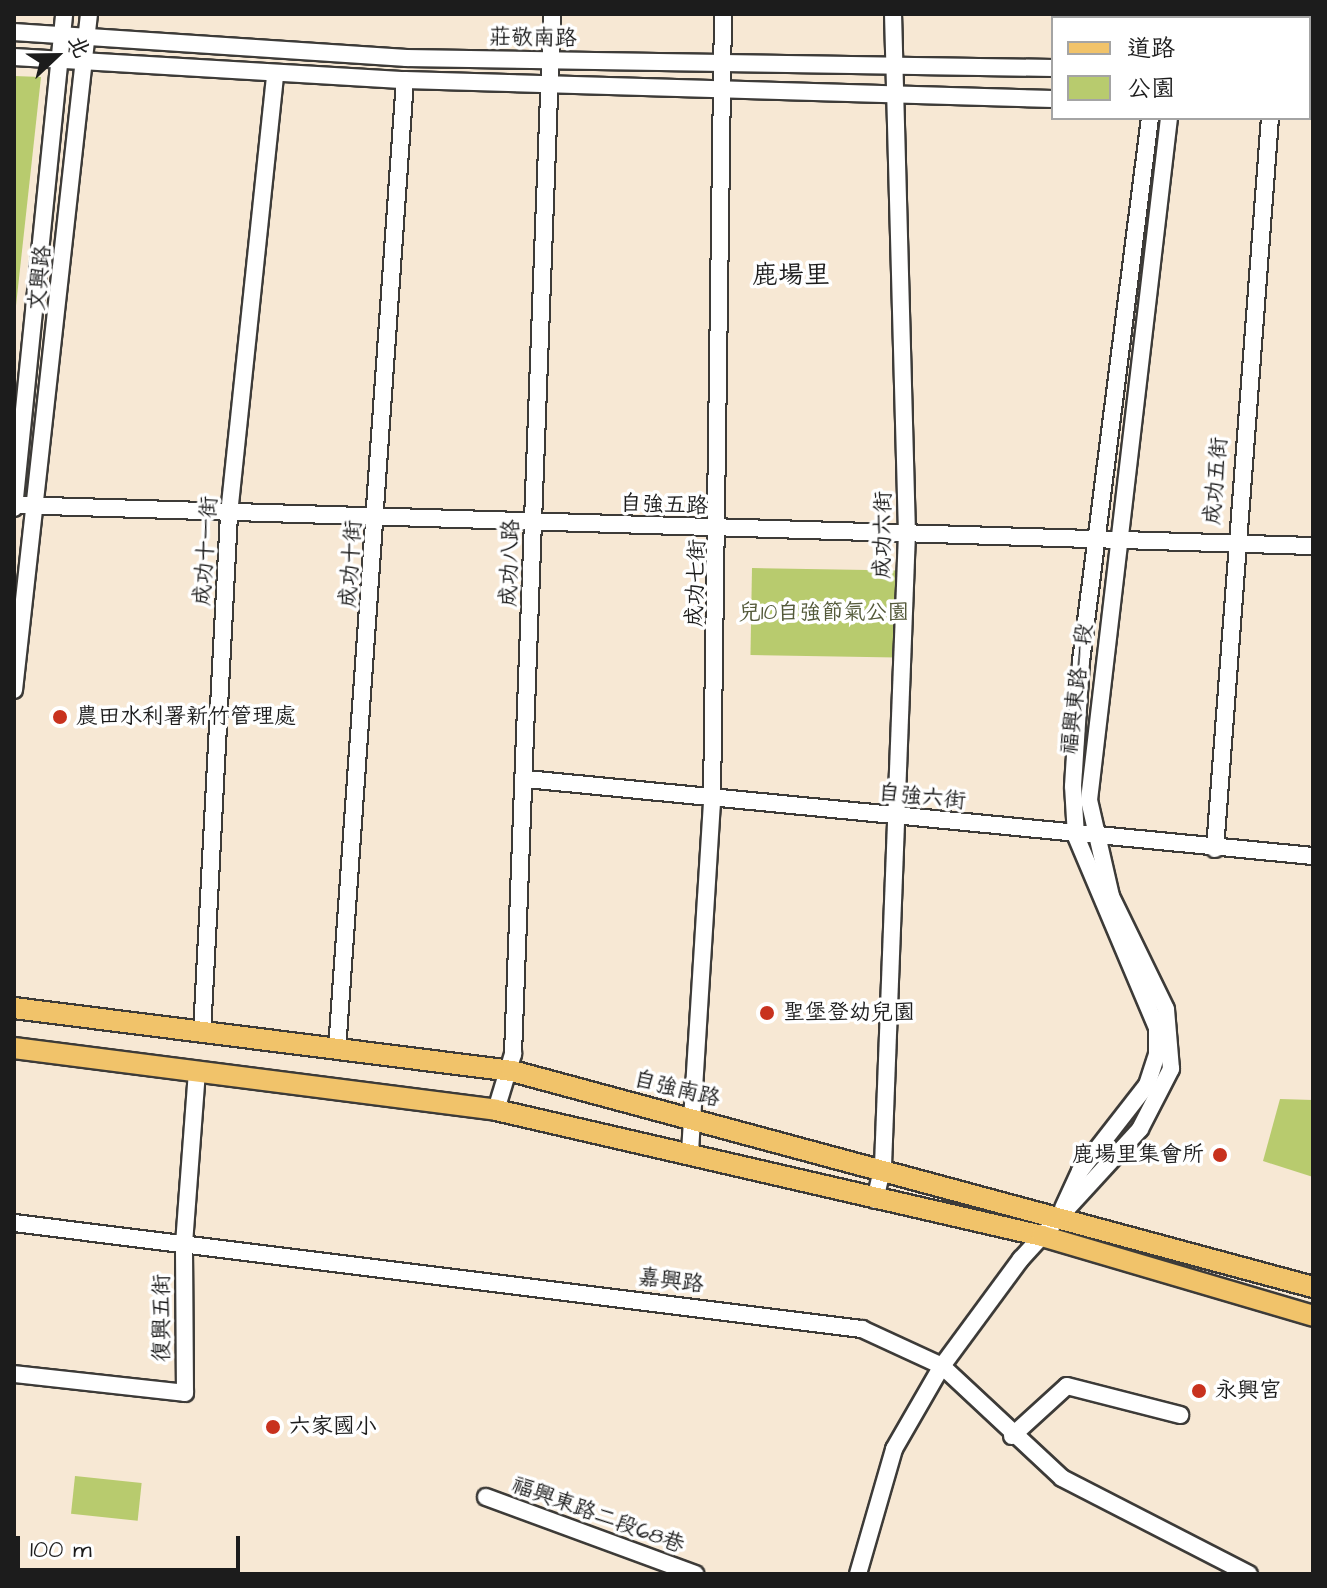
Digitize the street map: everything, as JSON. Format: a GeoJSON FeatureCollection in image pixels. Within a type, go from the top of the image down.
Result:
{"type":"FeatureCollection","features":[{"type":"Feature","properties":{"kind":"main road","name":"自強南路"},"geometry":{"type":"LineString","coordinates":[[14,1008],[512,1071],[1061,1213],[1313,1287]]}},
{"type":"Feature","properties":{"kind":"main road"},"geometry":{"type":"LineString","coordinates":[[14,1048],[496,1110],[690,1152],[875,1200],[1042,1236],[1313,1316]]}},
{"type":"Feature","properties":{"kind":"street","name":"文興路"},"geometry":{"type":"LineString","coordinates":[[14,506],[64,14]]}},
{"type":"Feature","properties":{"kind":"street","name":"文興路"},"geometry":{"type":"LineString","coordinates":[[14,690],[38,509],[89,14]]}},
{"type":"Feature","properties":{"kind":"street","name":"成功八路"},"geometry":{"type":"LineString","coordinates":[[496,1110],[512,1071],[526,779],[552,14]]}},
{"type":"Feature","properties":{"kind":"street","name":"成功七街"},"geometry":{"type":"LineString","coordinates":[[690,1152],[712,798],[720,529],[723,14]]}},
{"type":"Feature","properties":{"kind":"street","name":"成功六街"},"geometry":{"type":"LineString","coordinates":[[875,1200],[883,1166],[907,534],[898,96],[893,14]]}},
{"type":"Feature","properties":{"kind":"street","name":"莊敬南路"},"geometry":{"type":"LineString","coordinates":[[14,32],[550,61],[896,60],[1051,68]]}},
{"type":"Feature","properties":{"kind":"street","name":"莊敬南路"},"geometry":{"type":"LineString","coordinates":[[14,57],[275,74],[549,86],[1051,99]]}},
{"type":"Feature","properties":{"kind":"street","name":"成功十一街"},"geometry":{"type":"LineString","coordinates":[[202,1033],[229,514],[275,74]]}},
{"type":"Feature","properties":{"kind":"street","name":"成功十街"},"geometry":{"type":"LineString","coordinates":[[337,1050],[405,80]]}},
{"type":"Feature","properties":{"kind":"street","name":"福興東路一段"},"geometry":{"type":"LineString","coordinates":[[1061,1213],[1080,1171],[1147,1085],[1157,1054],[1153,1016],[1076,836],[1081,661],[1150,120]]}},
{"type":"Feature","properties":{"kind":"street","name":"福興東路一段"},"geometry":{"type":"LineString","coordinates":[[858,1574],[894,1449],[942,1366],[1061,1213],[1140,1129],[1171,1069],[1166,1009],[1111,896],[1094,837],[1090,760],[1169,120]]}},
{"type":"Feature","properties":{"kind":"street","name":"成功五街"},"geometry":{"type":"LineString","coordinates":[[1215,849],[1233,544],[1270,120]]}},
{"type":"Feature","properties":{"kind":"street","name":"自強五路"},"geometry":{"type":"LineString","coordinates":[[14,506],[1313,546]]}},
{"type":"Feature","properties":{"kind":"street","name":"自強六街"},"geometry":{"type":"LineString","coordinates":[[526,779],[1076,836],[1313,856]]}},
{"type":"Feature","properties":{"kind":"street","name":"復興五街"},"geometry":{"type":"LineString","coordinates":[[14,1374],[185,1393],[184,1244],[197,1072]]}},
{"type":"Feature","properties":{"kind":"street","name":"嘉興路"},"geometry":{"type":"LineString","coordinates":[[14,1223],[862,1329],[942,1366],[1012,1436],[1109,1506],[1249,1574]]}},
{"type":"Feature","properties":{"kind":"street"},"geometry":{"type":"LineString","coordinates":[[1012,1436],[1067,1386],[1180,1415]]}},
{"type":"Feature","properties":{"kind":"street","name":"福興東路二段68巷"},"geometry":{"type":"LineString","coordinates":[[486,1497],[695,1574]]}},
{"type":"Feature","properties":{"kind":"green space"},"geometry":{"type":"Polygon","coordinates":[[[1165,14],[1313,14],[1313,56],[1311,16],[1165,14]]]}},
{"type":"Feature","properties":{"kind":"green space"},"geometry":{"type":"Polygon","coordinates":[[[14,76],[41,77],[14,324],[14,76]]]}},
{"type":"Feature","properties":{"kind":"green space","name":"兒10自強節氣公園"},"geometry":{"type":"Polygon","coordinates":[[[752,568],[898,571],[896,658],[750,655],[752,568]]]}},
{"type":"Feature","properties":{"kind":"green space"},"geometry":{"type":"Polygon","coordinates":[[[1280,1099],[1313,1100],[1313,1177],[1263,1161],[1280,1099]]]}},
{"type":"Feature","properties":{"kind":"green space"},"geometry":{"type":"Polygon","coordinates":[[[75,1476],[142,1483],[138,1521],[71,1514],[75,1476]]]}},
{"type":"Feature","properties":{"kind":"place","name":"農田水利署新竹管理處"},"geometry":{"type":"Point","coordinates":[60,717]}},
{"type":"Feature","properties":{"kind":"place","name":"聖堡登幼兒園"},"geometry":{"type":"Point","coordinates":[767,1013]}},
{"type":"Feature","properties":{"kind":"place","name":"鹿場里集會所"},"geometry":{"type":"Point","coordinates":[1220,1155]}},
{"type":"Feature","properties":{"kind":"place","name":"永興宮"},"geometry":{"type":"Point","coordinates":[1199,1391]}},
{"type":"Feature","properties":{"kind":"place","name":"六家國小"},"geometry":{"type":"Point","coordinates":[273,1427]}},
{"type":"Feature","properties":{"kind":"district","name":"鹿場里"},"geometry":{"type":"Point","coordinates":[791,276]}}]}
